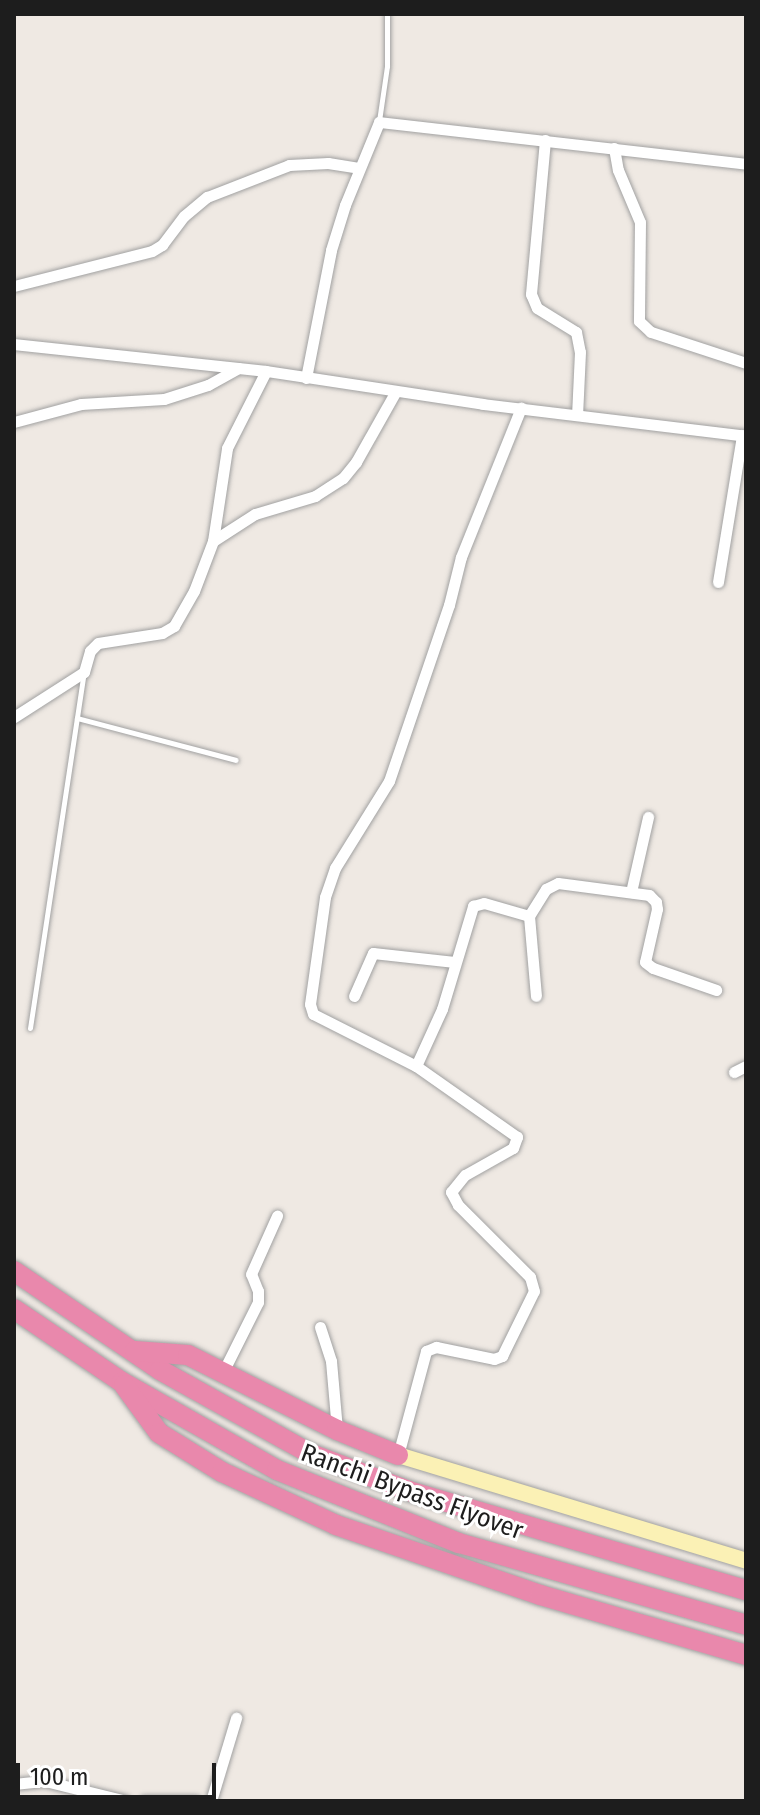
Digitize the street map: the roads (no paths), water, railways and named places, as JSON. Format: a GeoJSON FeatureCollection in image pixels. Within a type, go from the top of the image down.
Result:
{"type":"FeatureCollection","features":[{"type":"Feature","properties":{"kind":"highway","name":"Ranchi Bypass Flyover"},"geometry":{"type":"LineString","coordinates":[[14,1271],[131,1350],[230,1410],[325,1460],[409,1491],[746,1590]]}},
{"type":"Feature","properties":{"kind":"highway","name":"Ranchi Bypass Flyover"},"geometry":{"type":"LineString","coordinates":[[14,1309],[122,1382],[277,1470],[459,1543],[746,1625]]}},
{"type":"Feature","properties":{"kind":"highway"},"geometry":{"type":"LineString","coordinates":[[131,1350],[188,1355],[224,1370],[337,1430],[398,1455]]}},
{"type":"Feature","properties":{"kind":"highway"},"geometry":{"type":"LineString","coordinates":[[122,1382],[159,1433],[222,1472],[336,1525],[540,1595],[746,1655]]}},
{"type":"Feature","properties":{"kind":"street"},"geometry":{"type":"LineString","coordinates":[[306,378],[331,250],[359,168],[379,122],[746,164]]}},
{"type":"Feature","properties":{"kind":"street"},"geometry":{"type":"LineString","coordinates":[[545,140],[531,294],[537,308],[576,332],[580,352],[577,415]]}},
{"type":"Feature","properties":{"kind":"street"},"geometry":{"type":"LineString","coordinates":[[614,148],[618,170],[640,222],[639,321],[651,332],[746,363]]}},
{"type":"Feature","properties":{"kind":"street"},"geometry":{"type":"LineString","coordinates":[[14,286],[152,251],[162,245],[184,216],[207,197],[289,165],[328,163],[359,168]]}},
{"type":"Feature","properties":{"kind":"street"},"geometry":{"type":"LineString","coordinates":[[14,344],[266,371],[521,408],[744,435],[718,582]]}},
{"type":"Feature","properties":{"kind":"street"},"geometry":{"type":"LineString","coordinates":[[14,422],[81,404],[164,399],[208,385],[239,368]]}},
{"type":"Feature","properties":{"kind":"street"},"geometry":{"type":"LineString","coordinates":[[14,717],[84,672],[90,651],[98,643],[162,633],[174,626],[194,591],[213,541],[227,448],[266,371]]}},
{"type":"Feature","properties":{"kind":"street"},"geometry":{"type":"LineString","coordinates":[[213,541],[255,514],[315,496],[343,478],[356,462],[396,391]]}},
{"type":"Feature","properties":{"kind":"street"},"geometry":{"type":"LineString","coordinates":[[521,408],[461,557],[449,605],[389,781],[335,868],[325,897],[310,1004],[313,1014],[416,1066],[517,1137],[513,1148],[465,1175],[451,1192],[458,1205],[534,1284],[502,1356],[494,1359],[436,1347],[426,1351],[398,1455],[746,1561]]}},
{"type":"Feature","properties":{"kind":"street"},"geometry":{"type":"LineString","coordinates":[[631,892],[648,817]]}},
{"type":"Feature","properties":{"kind":"street"},"geometry":{"type":"LineString","coordinates":[[536,996],[529,916],[551,885],[649,895],[656,902],[645,957],[647,965],[716,990]]}},
{"type":"Feature","properties":{"kind":"street"},"geometry":{"type":"LineString","coordinates":[[416,1066],[442,1009],[473,906],[484,903],[529,916]]}},
{"type":"Feature","properties":{"kind":"street"},"geometry":{"type":"LineString","coordinates":[[354,996],[373,953],[455,962]]}},
{"type":"Feature","properties":{"kind":"street"},"geometry":{"type":"LineString","coordinates":[[734,1072],[746,1066]]}},
{"type":"Feature","properties":{"kind":"street"},"geometry":{"type":"LineString","coordinates":[[224,1370],[258,1302],[258,1291],[251,1274],[277,1216]]}},
{"type":"Feature","properties":{"kind":"street"},"geometry":{"type":"LineString","coordinates":[[320,1327],[331,1361],[337,1430]]}},
{"type":"Feature","properties":{"kind":"street"},"geometry":{"type":"LineString","coordinates":[[211,1801],[236,1718]]}},
{"type":"Feature","properties":{"kind":"street"},"geometry":{"type":"LineString","coordinates":[[14,1784],[45,1781],[126,1801]]}},
{"type":"Feature","properties":{"kind":"street"},"geometry":{"type":"LineString","coordinates":[[144,1801],[196,1801]]}},
{"type":"Feature","properties":{"kind":"lane"},"geometry":{"type":"LineString","coordinates":[[379,122],[387,66],[387,14]]}},
{"type":"Feature","properties":{"kind":"lane"},"geometry":{"type":"LineString","coordinates":[[30,1028],[84,672]]}},
{"type":"Feature","properties":{"kind":"lane"},"geometry":{"type":"LineString","coordinates":[[77,718],[236,760]]}}]}
